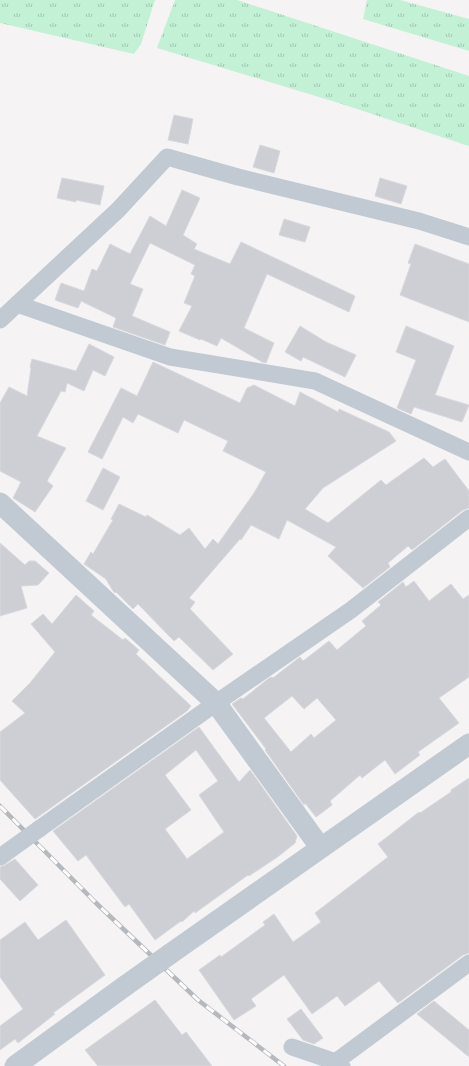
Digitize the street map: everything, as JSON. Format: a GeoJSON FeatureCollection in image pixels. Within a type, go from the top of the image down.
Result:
{"type":"FeatureCollection","features":[{"type":"Feature","properties":{"kind":"street"},"geometry":{"type":"LineString","coordinates":[[0,320],[118,210],[167,157],[238,177],[419,221],[469,237]]}},
{"type":"Feature","properties":{"kind":"street"},"geometry":{"type":"LineString","coordinates":[[17,304],[170,357],[315,381],[469,452]]}},
{"type":"Feature","properties":{"kind":"street"},"geometry":{"type":"LineString","coordinates":[[0,503],[216,702],[320,847]]}},
{"type":"Feature","properties":{"kind":"street"},"geometry":{"type":"LineString","coordinates":[[0,857],[216,702],[351,610],[469,518]]}},
{"type":"Feature","properties":{"kind":"street"},"geometry":{"type":"LineString","coordinates":[[15,1066],[320,847],[469,744]]}},
{"type":"Feature","properties":{"kind":"street"},"geometry":{"type":"LineString","coordinates":[[292,1047],[336,1065],[469,963]]}},
{"type":"Feature","properties":{"kind":"green space"},"geometry":{"type":"Polygon","coordinates":[[[0,0],[155,0],[141,44],[134,54],[0,23],[0,0]]]}},
{"type":"Feature","properties":{"kind":"green space"},"geometry":{"type":"Polygon","coordinates":[[[175,0],[237,0],[469,76],[469,146],[342,104],[157,48],[175,0]]]}},
{"type":"Feature","properties":{"kind":"green space"},"geometry":{"type":"Polygon","coordinates":[[[367,0],[400,0],[469,19],[469,51],[363,19],[367,0]]]}},
{"type":"Feature","properties":{"kind":"building"},"geometry":{"type":"Polygon","coordinates":[[[174,115],[193,119],[188,144],[168,140],[174,115]]]}},
{"type":"Feature","properties":{"kind":"building"},"geometry":{"type":"Polygon","coordinates":[[[260,145],[280,151],[274,173],[253,167],[260,145]]]}},
{"type":"Feature","properties":{"kind":"building"},"geometry":{"type":"Polygon","coordinates":[[[62,178],[104,186],[100,205],[57,198],[62,178]]]}},
{"type":"Feature","properties":{"kind":"building"},"geometry":{"type":"Polygon","coordinates":[[[380,178],[407,186],[401,204],[375,196],[380,178]]]}},
{"type":"Feature","properties":{"kind":"building"},"geometry":{"type":"Polygon","coordinates":[[[182,190],[200,198],[183,235],[197,244],[194,249],[230,264],[241,242],[355,296],[349,312],[267,274],[244,328],[274,343],[266,363],[262,362],[221,338],[217,346],[179,331],[192,306],[184,303],[195,276],[191,274],[195,265],[150,243],[130,284],[143,289],[132,316],[170,332],[165,345],[113,327],[116,318],[81,301],[78,308],[55,300],[61,283],[84,291],[92,269],[97,271],[110,244],[130,254],[150,216],[166,226],[182,190]]]}},
{"type":"Feature","properties":{"kind":"building"},"geometry":{"type":"Polygon","coordinates":[[[284,219],[310,227],[305,242],[279,235],[284,219]]]}},
{"type":"Feature","properties":{"kind":"building"},"geometry":{"type":"Polygon","coordinates":[[[415,244],[469,264],[469,322],[400,295],[411,264],[408,263],[415,244]]]}},
{"type":"Feature","properties":{"kind":"building"},"geometry":{"type":"Polygon","coordinates":[[[300,326],[326,342],[356,355],[345,377],[303,357],[301,361],[285,352],[300,326]]]}},
{"type":"Feature","properties":{"kind":"building"},"geometry":{"type":"Polygon","coordinates":[[[406,326],[454,346],[435,395],[469,405],[462,422],[414,407],[411,414],[397,408],[416,360],[396,352],[406,326]]]}},
{"type":"Feature","properties":{"kind":"building"},"geometry":{"type":"Polygon","coordinates":[[[89,344],[114,357],[105,376],[93,370],[84,391],[67,383],[65,392],[61,391],[37,436],[66,448],[47,481],[53,486],[35,512],[13,498],[21,482],[0,471],[0,403],[9,387],[27,396],[32,359],[76,371],[89,344]]]}},
{"type":"Feature","properties":{"kind":"building"},"geometry":{"type":"Polygon","coordinates":[[[153,362],[240,403],[247,388],[254,385],[295,406],[300,392],[338,412],[339,409],[389,432],[396,441],[323,488],[305,509],[328,523],[381,480],[386,485],[424,458],[433,467],[445,459],[469,491],[469,508],[463,510],[412,550],[408,546],[388,563],[390,567],[363,588],[328,556],[336,547],[287,520],[279,539],[251,525],[241,540],[240,539],[189,598],[195,602],[190,609],[233,654],[213,670],[179,637],[174,641],[138,604],[133,609],[116,592],[115,593],[113,591],[106,579],[84,564],[91,552],[93,554],[113,520],[111,519],[119,504],[146,517],[147,515],[180,535],[189,528],[205,549],[213,539],[218,544],[254,493],[266,472],[223,451],[228,441],[184,420],[178,433],[138,414],[133,423],[123,417],[102,459],[88,452],[121,388],[137,396],[153,362]]]}},
{"type":"Feature","properties":{"kind":"building"},"geometry":{"type":"Polygon","coordinates":[[[103,468],[120,477],[103,510],[86,501],[103,468]]]}},
{"type":"Feature","properties":{"kind":"building"},"geometry":{"type":"Polygon","coordinates":[[[0,543],[25,565],[29,561],[35,561],[49,573],[38,585],[21,586],[27,608],[0,616],[0,543]]]}},
{"type":"Feature","properties":{"kind":"building"},"geometry":{"type":"Polygon","coordinates":[[[414,581],[429,601],[451,584],[463,599],[469,595],[469,677],[439,698],[459,723],[418,752],[420,755],[395,774],[385,760],[362,778],[360,775],[330,801],[332,805],[316,817],[305,803],[304,805],[265,750],[266,749],[232,704],[241,698],[243,699],[269,678],[273,678],[300,657],[303,661],[329,641],[337,650],[366,626],[362,621],[381,605],[378,602],[403,582],[406,587],[414,581]],[[292,696],[264,718],[291,752],[311,734],[314,738],[336,720],[317,698],[304,709],[292,696]]]}},
{"type":"Feature","properties":{"kind":"building"},"geometry":{"type":"Polygon","coordinates":[[[76,595],[94,611],[91,615],[123,640],[125,638],[139,650],[136,654],[191,706],[187,711],[35,819],[0,780],[0,732],[25,713],[12,701],[30,683],[55,652],[31,624],[43,614],[52,624],[76,595]]]}},
{"type":"Feature","properties":{"kind":"building"},"geometry":{"type":"Polygon","coordinates":[[[199,727],[239,782],[250,770],[297,836],[295,843],[279,856],[249,876],[248,875],[195,913],[194,911],[182,922],[181,921],[155,940],[129,904],[125,907],[86,855],[78,861],[53,831],[199,727]],[[196,750],[165,775],[191,810],[165,829],[187,859],[224,832],[199,795],[218,781],[196,750]]]}},
{"type":"Feature","properties":{"kind":"building"},"geometry":{"type":"Polygon","coordinates":[[[469,778],[469,953],[463,955],[398,1003],[379,981],[345,1006],[337,996],[312,1014],[284,975],[251,999],[256,1006],[234,1020],[199,970],[220,955],[221,957],[265,925],[263,922],[274,914],[293,942],[321,922],[315,913],[388,857],[378,844],[419,812],[420,813],[451,792],[451,790],[469,778]]]}},
{"type":"Feature","properties":{"kind":"building"},"geometry":{"type":"Polygon","coordinates":[[[15,859],[38,885],[20,901],[0,879],[0,867],[15,859]]]}},
{"type":"Feature","properties":{"kind":"building"},"geometry":{"type":"Polygon","coordinates":[[[66,920],[105,975],[53,1013],[55,1014],[18,1043],[15,1039],[0,1050],[0,1026],[23,1009],[0,977],[0,940],[25,922],[38,940],[66,920]]]}},
{"type":"Feature","properties":{"kind":"building"},"geometry":{"type":"Polygon","coordinates":[[[155,1000],[182,1035],[186,1032],[212,1066],[98,1066],[85,1050],[155,1000]]]}},
{"type":"Feature","properties":{"kind":"building"},"geometry":{"type":"Polygon","coordinates":[[[434,1001],[469,1030],[469,1057],[417,1014],[434,1001]]]}},
{"type":"Feature","properties":{"kind":"building"},"geometry":{"type":"Polygon","coordinates":[[[301,1009],[323,1038],[314,1044],[303,1040],[287,1019],[301,1009]]]}},
{"type":"Feature","properties":{"kind":"railway"},"geometry":{"type":"LineString","coordinates":[[0,806],[96,903],[198,1000],[284,1066]]}}]}
